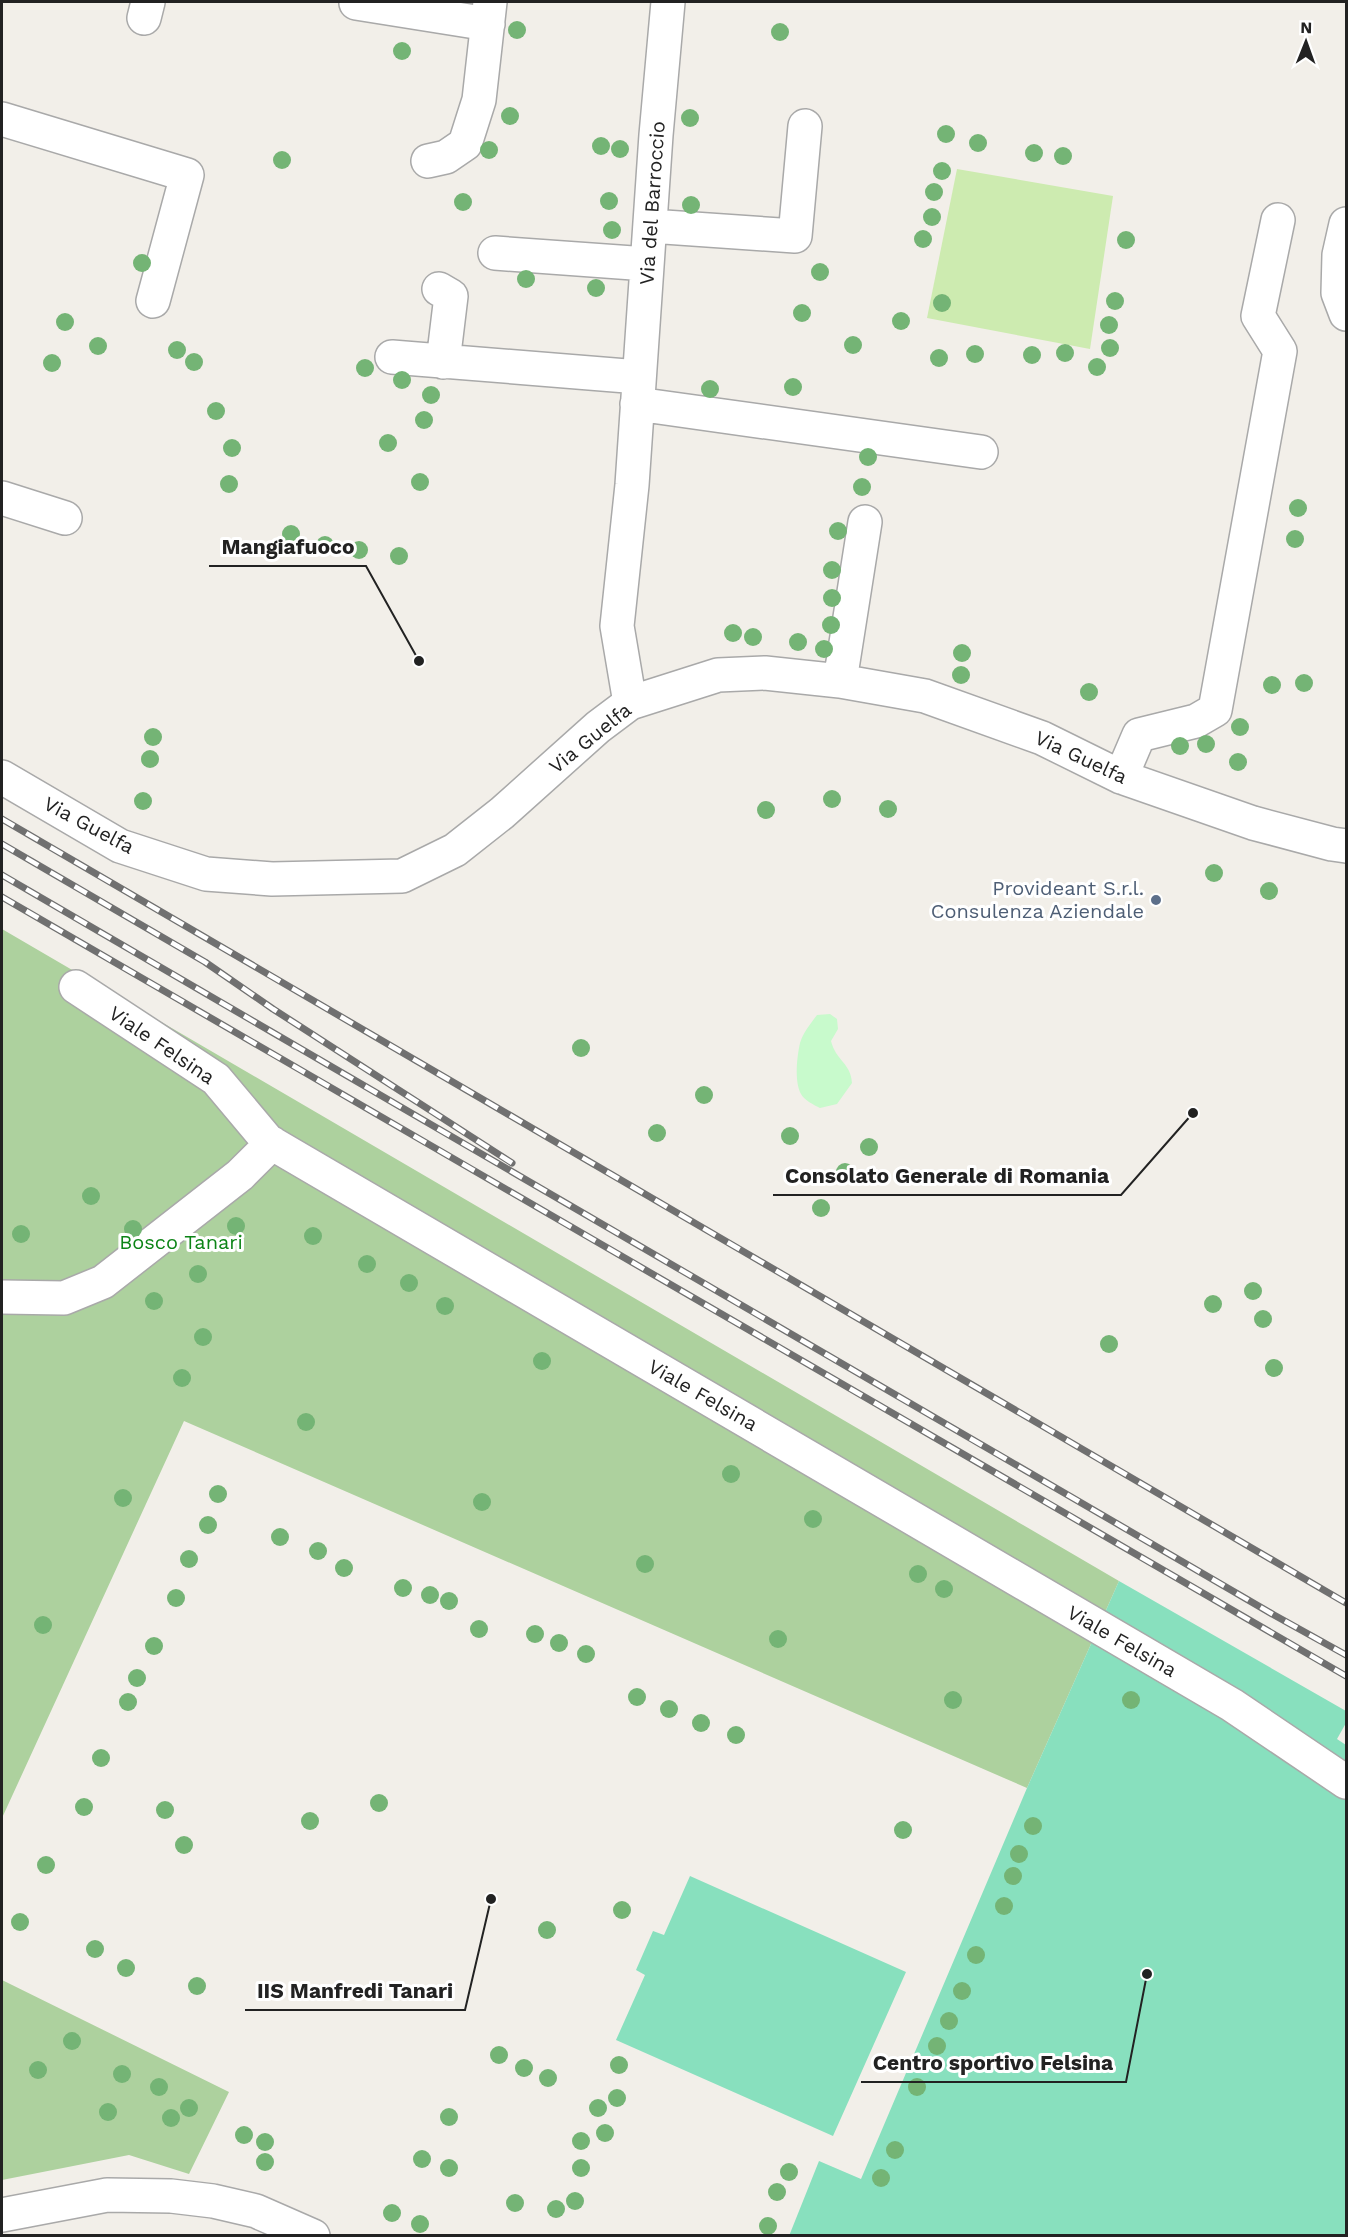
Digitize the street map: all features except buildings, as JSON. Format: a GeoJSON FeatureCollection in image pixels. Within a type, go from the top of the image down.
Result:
{"type":"FeatureCollection","features":[{"type":"Feature","properties":{"kind":"street","name":"Via del Barroccio"},"geometry":{"type":"LineString","coordinates":[[630,703],[617,626],[632,485],[668,2]]}},
{"type":"Feature","properties":{"kind":"street"},"geometry":{"type":"LineString","coordinates":[[356,3],[489,13],[479,100],[465,144],[446,157],[428,161]]}},
{"type":"Feature","properties":{"kind":"street"},"geometry":{"type":"LineString","coordinates":[[2,119],[187,175],[153,301]]}},
{"type":"Feature","properties":{"kind":"street"},"geometry":{"type":"LineString","coordinates":[[650,226],[795,236],[806,126]]}},
{"type":"Feature","properties":{"kind":"street"},"geometry":{"type":"LineString","coordinates":[[1121,777],[1139,735],[1196,721],[1215,710],[1280,351],[1258,316],[1278,220]]}},
{"type":"Feature","properties":{"kind":"street"},"geometry":{"type":"LineString","coordinates":[[1347,224],[1339,255],[1338,293],[1347,314]]}},
{"type":"Feature","properties":{"kind":"street"},"geometry":{"type":"LineString","coordinates":[[495,253],[647,264]]}},
{"type":"Feature","properties":{"kind":"street"},"geometry":{"type":"LineString","coordinates":[[439,289],[451,296],[443,362]]}},
{"type":"Feature","properties":{"kind":"street"},"geometry":{"type":"LineString","coordinates":[[392,357],[443,362],[638,391],[981,452]]}},
{"type":"Feature","properties":{"kind":"street"},"geometry":{"type":"LineString","coordinates":[[2,498],[65,518]]}},
{"type":"Feature","properties":{"kind":"street"},"geometry":{"type":"LineString","coordinates":[[840,681],[865,522]]}},
{"type":"Feature","properties":{"kind":"street","name":"Via Guelfa"},"geometry":{"type":"LineString","coordinates":[[2,777],[120,846],[206,874],[272,879],[402,876],[455,850],[502,813],[598,728],[630,703],[718,675],[765,673],[840,681],[925,696],[1042,738],[1121,777],[1252,823],[1347,846]]}},
{"type":"Feature","properties":{"kind":"street","name":"Viale Felsina"},"geometry":{"type":"LineString","coordinates":[[76,987],[216,1079],[272,1143],[1232,1705],[1347,1782]]}},
{"type":"Feature","properties":{"kind":"street"},"geometry":{"type":"LineString","coordinates":[[2,1297],[64,1298],[103,1282],[240,1175],[272,1143]]}},
{"type":"Feature","properties":{"kind":"street"},"geometry":{"type":"LineString","coordinates":[[2,2215],[107,2195],[171,2196],[213,2201],[256,2211],[313,2235]]}},
{"type":"Feature","properties":{"kind":"green space"},"geometry":{"type":"Polygon","coordinates":[[[957,169],[1113,196],[1090,349],[927,318],[957,169]]]}},
{"type":"Feature","properties":{"kind":"green space","name":"Bosco Tanari"},"geometry":{"type":"Polygon","coordinates":[[[2,929],[1119,1581],[1027,1788],[184,1421],[2,1818],[2,929]]]}},
{"type":"Feature","properties":{"kind":"green space"},"geometry":{"type":"Polygon","coordinates":[[[830,1014],[837,1019],[838,1029],[831,1041],[833,1048],[849,1071],[852,1083],[837,1104],[820,1108],[801,1094],[797,1083],[797,1062],[800,1043],[810,1025],[817,1015],[830,1014]]]}},
{"type":"Feature","properties":{"kind":"green space"},"geometry":{"type":"Polygon","coordinates":[[[1119,1581],[1346,1711],[1346,1723],[1337,1739],[1346,1745],[1346,2235],[789,2236],[819,2161],[861,2179],[1027,1788],[1119,1581]]]}},
{"type":"Feature","properties":{"kind":"green space"},"geometry":{"type":"Polygon","coordinates":[[[690,1876],[906,1972],[833,2136],[616,2040],[645,1975],[636,1970],[653,1931],[664,1935],[690,1876]]]}},
{"type":"Feature","properties":{"kind":"green space"},"geometry":{"type":"Polygon","coordinates":[[[2,1980],[229,2092],[189,2174],[129,2155],[2,2180],[2,1980]]]}},
{"type":"Feature","properties":{"kind":"railway"},"geometry":{"type":"LineString","coordinates":[[2,819],[1346,1603]]}},
{"type":"Feature","properties":{"kind":"railway"},"geometry":{"type":"LineString","coordinates":[[2,844],[205,962],[273,1009],[512,1163]]}},
{"type":"Feature","properties":{"kind":"railway"},"geometry":{"type":"LineString","coordinates":[[2,875],[1346,1655]]}},
{"type":"Feature","properties":{"kind":"railway"},"geometry":{"type":"LineString","coordinates":[[2,897],[1346,1676]]}},
{"type":"Feature","properties":{"kind":"place","name":"Mangiafuoco"},"geometry":{"type":"Point","coordinates":[419,661]}},
{"type":"Feature","properties":{"kind":"place","name":"Provideant S.r.l. Consulenza Aziendale"},"geometry":{"type":"Point","coordinates":[1156,900]}},
{"type":"Feature","properties":{"kind":"place","name":"Consolato Generale di Romania"},"geometry":{"type":"Point","coordinates":[1193,1113]}},
{"type":"Feature","properties":{"kind":"place","name":"IIS Manfredi Tanari"},"geometry":{"type":"Point","coordinates":[491,1899]}},
{"type":"Feature","properties":{"kind":"place","name":"Centro sportivo Felsina"},"geometry":{"type":"Point","coordinates":[1147,1974]}}]}
